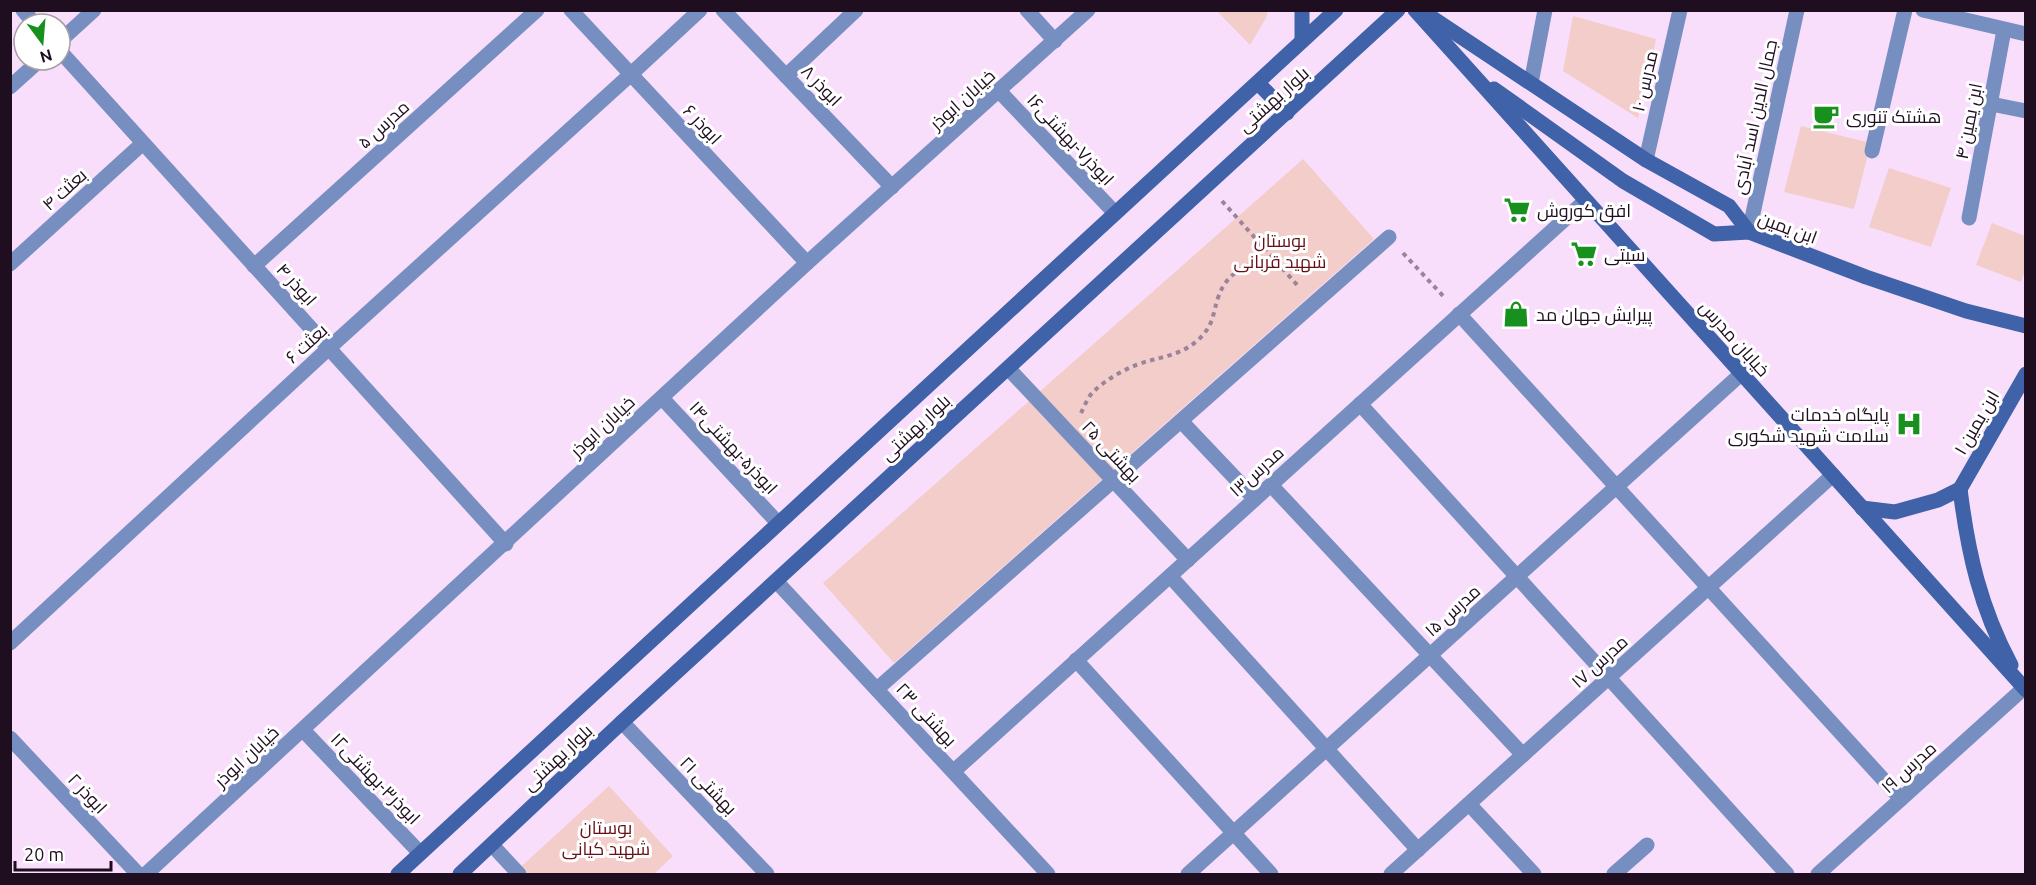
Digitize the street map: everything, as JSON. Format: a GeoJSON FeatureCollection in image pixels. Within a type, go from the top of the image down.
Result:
{"type":"FeatureCollection","features":[{"type":"Feature","properties":{"kind":"main road"},"geometry":{"type":"LineString","coordinates":[[1302,10],[1302,41]]}},
{"type":"Feature","properties":{"kind":"main road","name":"بلوار بهشتی"},"geometry":{"type":"LineString","coordinates":[[398,874],[1336,10]]}},
{"type":"Feature","properties":{"kind":"main road","name":"بلوار بهشتی"},"geometry":{"type":"LineString","coordinates":[[460,874],[622,722],[1398,10]]}},
{"type":"Feature","properties":{"kind":"main road","name":"خیابان مدرس"},"geometry":{"type":"LineString","coordinates":[[1415,10],[2025,689]]}},
{"type":"Feature","properties":{"kind":"main road"},"geometry":{"type":"LineString","coordinates":[[1421,10],[1646,160],[1729,206],[1749,232]]}},
{"type":"Feature","properties":{"kind":"main road","name":"ابن یمین"},"geometry":{"type":"LineString","coordinates":[[1469,71],[1623,181],[1714,234],[1749,232],[1866,277],[1966,311],[2025,326]]}},
{"type":"Feature","properties":{"kind":"main road"},"geometry":{"type":"LineString","coordinates":[[1258,82],[1287,113]]}},
{"type":"Feature","properties":{"kind":"main road","name":"ابن یمین ۱"},"geometry":{"type":"LineString","coordinates":[[1960,489],[2025,374]]}},
{"type":"Feature","properties":{"kind":"main road"},"geometry":{"type":"LineString","coordinates":[[1862,508],[1895,512],[1938,500],[1960,489],[1967,545],[1985,609],[1997,639],[2025,689]]}},
{"type":"Feature","properties":{"kind":"street"},"geometry":{"type":"LineString","coordinates":[[72,30],[94,10]]}},
{"type":"Feature","properties":{"kind":"street","name":"مدرس ۵"},"geometry":{"type":"LineString","coordinates":[[254,266],[537,10]]}},
{"type":"Feature","properties":{"kind":"street","name":"ابوذر ۶"},"geometry":{"type":"LineString","coordinates":[[571,10],[807,263]]}},
{"type":"Feature","properties":{"kind":"street","name":"بعثت ۶"},"geometry":{"type":"LineString","coordinates":[[10,643],[700,10]]}},
{"type":"Feature","properties":{"kind":"street","name":"ابوذر ۸"},"geometry":{"type":"LineString","coordinates":[[723,10],[892,187]]}},
{"type":"Feature","properties":{"kind":"street"},"geometry":{"type":"LineString","coordinates":[[786,76],[856,10]]}},
{"type":"Feature","properties":{"kind":"street"},"geometry":{"type":"LineString","coordinates":[[1027,10],[1055,41]]}},
{"type":"Feature","properties":{"kind":"street","name":"خیابان ابوذر"},"geometry":{"type":"LineString","coordinates":[[146,874],[506,544],[807,263],[1089,10]]}},
{"type":"Feature","properties":{"kind":"street"},"geometry":{"type":"LineString","coordinates":[[1531,84],[1545,10]]}},
{"type":"Feature","properties":{"kind":"street","name":"مدرس ۱۰"},"geometry":{"type":"LineString","coordinates":[[1646,160],[1680,10]]}},
{"type":"Feature","properties":{"kind":"street","name":"جمال الدین اسد آبادی"},"geometry":{"type":"LineString","coordinates":[[1749,232],[1797,10]]}},
{"type":"Feature","properties":{"kind":"street"},"geometry":{"type":"LineString","coordinates":[[1872,151],[1905,10]]}},
{"type":"Feature","properties":{"kind":"street"},"geometry":{"type":"LineString","coordinates":[[1923,10],[2025,34]]}},
{"type":"Feature","properties":{"kind":"street","name":"ابن یمین ۴"},"geometry":{"type":"LineString","coordinates":[[1970,218],[2004,30]]}},
{"type":"Feature","properties":{"kind":"street","name":"ابوذر ۴"},"geometry":{"type":"LineString","coordinates":[[72,64],[506,544]]}},
{"type":"Feature","properties":{"kind":"street"},"geometry":{"type":"LineString","coordinates":[[10,87],[27,72]]}},
{"type":"Feature","properties":{"kind":"street","name":"ابوذر۷-بهشتی۱۶"},"geometry":{"type":"LineString","coordinates":[[1000,92],[1115,213]]}},
{"type":"Feature","properties":{"kind":"street"},"geometry":{"type":"LineString","coordinates":[[1991,104],[2025,111]]}},
{"type":"Feature","properties":{"kind":"street","name":"بعثت ۴"},"geometry":{"type":"LineString","coordinates":[[10,264],[143,143]]}},
{"type":"Feature","properties":{"kind":"street","name":"مدرس۱۳"},"geometry":{"type":"LineString","coordinates":[[954,771],[1585,201]]}},
{"type":"Feature","properties":{"kind":"street"},"geometry":{"type":"LineString","coordinates":[[877,689],[1389,237]]}},
{"type":"Feature","properties":{"kind":"street"},"geometry":{"type":"LineString","coordinates":[[1459,314],[1901,800]]}},
{"type":"Feature","properties":{"kind":"street","name":"بهشتی ۲۵"},"geometry":{"type":"LineString","coordinates":[[1008,368],[1188,560]]}},
{"type":"Feature","properties":{"kind":"street","name":"مدرس ۱۵"},"geometry":{"type":"LineString","coordinates":[[1188,874],[1742,374]]}},
{"type":"Feature","properties":{"kind":"street","name":"ابوذر۵-بهشتی۱۴"},"geometry":{"type":"LineString","coordinates":[[662,398],[778,523]]}},
{"type":"Feature","properties":{"kind":"street"},"geometry":{"type":"LineString","coordinates":[[1360,404],[1787,874]]}},
{"type":"Feature","properties":{"kind":"street"},"geometry":{"type":"LineString","coordinates":[[1181,421],[1255,499]]}},
{"type":"Feature","properties":{"kind":"street","name":"مدرس ۱۷"},"geometry":{"type":"LineString","coordinates":[[1391,874],[1833,475]]}},
{"type":"Feature","properties":{"kind":"street"},"geometry":{"type":"LineString","coordinates":[[1271,485],[1523,755]]}},
{"type":"Feature","properties":{"kind":"street"},"geometry":{"type":"LineString","coordinates":[[1170,576],[1418,850]]}},
{"type":"Feature","properties":{"kind":"street","name":"بهشتی ۲۳"},"geometry":{"type":"LineString","coordinates":[[776,581],[954,771],[1040,872]]}},
{"type":"Feature","properties":{"kind":"street"},"geometry":{"type":"LineString","coordinates":[[1076,660],[1271,874]]}},
{"type":"Feature","properties":{"kind":"street","name":"مدرس ۱۹"},"geometry":{"type":"LineString","coordinates":[[1818,874],[2025,689]]}},
{"type":"Feature","properties":{"kind":"street","name":"بهشتی ۲۱"},"geometry":{"type":"LineString","coordinates":[[622,722],[767,874]]}},
{"type":"Feature","properties":{"kind":"street","name":"ابوذر۳-بهشتی۱۲"},"geometry":{"type":"LineString","coordinates":[[303,730],[420,853]]}},
{"type":"Feature","properties":{"kind":"street","name":"ابوذر ۲"},"geometry":{"type":"LineString","coordinates":[[10,738],[138,874]]}},
{"type":"Feature","properties":{"kind":"street"},"geometry":{"type":"LineString","coordinates":[[1469,804],[1534,874]]}},
{"type":"Feature","properties":{"kind":"street"},"geometry":{"type":"LineString","coordinates":[[492,845],[519,874]]}},
{"type":"Feature","properties":{"kind":"street"},"geometry":{"type":"LineString","coordinates":[[1614,874],[1647,845]]}},
{"type":"Feature","properties":{"kind":"path"},"geometry":{"type":"LineString","coordinates":[[1208,185],[1314,303]]}},
{"type":"Feature","properties":{"kind":"path"},"geometry":{"type":"LineString","coordinates":[[1389,237],[1459,314]]}},
{"type":"Feature","properties":{"kind":"path"},"geometry":{"type":"LineString","coordinates":[[1070,434],[1092,394],[1126,369],[1184,350],[1198,340],[1214,318],[1219,296],[1227,279],[1244,266],[1273,258]]}},
{"type":"Feature","properties":{"kind":"green space"},"geometry":{"type":"Polygon","coordinates":[[[1217,11],[1268,11],[1250,45],[1217,11]]]}},
{"type":"Feature","properties":{"kind":"green space"},"geometry":{"type":"Polygon","coordinates":[[[1573,16],[1656,39],[1638,118],[1563,71],[1573,16]]]}},
{"type":"Feature","properties":{"kind":"green space"},"geometry":{"type":"Polygon","coordinates":[[[1801,126],[1871,143],[1854,209],[1784,192],[1801,126]]]}},
{"type":"Feature","properties":{"kind":"green space","name":"بوستان شهید قربانی"},"geometry":{"type":"Polygon","coordinates":[[[1303,159],[1374,239],[894,663],[823,583],[1303,159]]]}},
{"type":"Feature","properties":{"kind":"green space"},"geometry":{"type":"Polygon","coordinates":[[[1889,168],[1951,188],[1931,247],[1869,227],[1889,168]]]}},
{"type":"Feature","properties":{"kind":"green space"},"geometry":{"type":"Polygon","coordinates":[[[1992,223],[2025,236],[2025,270],[2021,282],[1976,265],[1992,223]]]}},
{"type":"Feature","properties":{"kind":"green space","name":"بوستان شهید کیانی"},"geometry":{"type":"Polygon","coordinates":[[[609,786],[673,856],[654,874],[513,874],[609,786]]]}},
{"type":"Feature","properties":{"kind":"place","name":"هشتک تنوری"},"geometry":{"type":"Point","coordinates":[1826,116]}},
{"type":"Feature","properties":{"kind":"place","name":"افق کوروش"},"geometry":{"type":"Point","coordinates":[1517,210]}},
{"type":"Feature","properties":{"kind":"place","name":"سیتی"},"geometry":{"type":"Point","coordinates":[1584,254]}},
{"type":"Feature","properties":{"kind":"place","name":"پیرایش جهان مد"},"geometry":{"type":"Point","coordinates":[1516,314]}},
{"type":"Feature","properties":{"kind":"place","name":"پایگاه خدمات سلامت شهید شکوری"},"geometry":{"type":"Point","coordinates":[1909,424]}}]}
